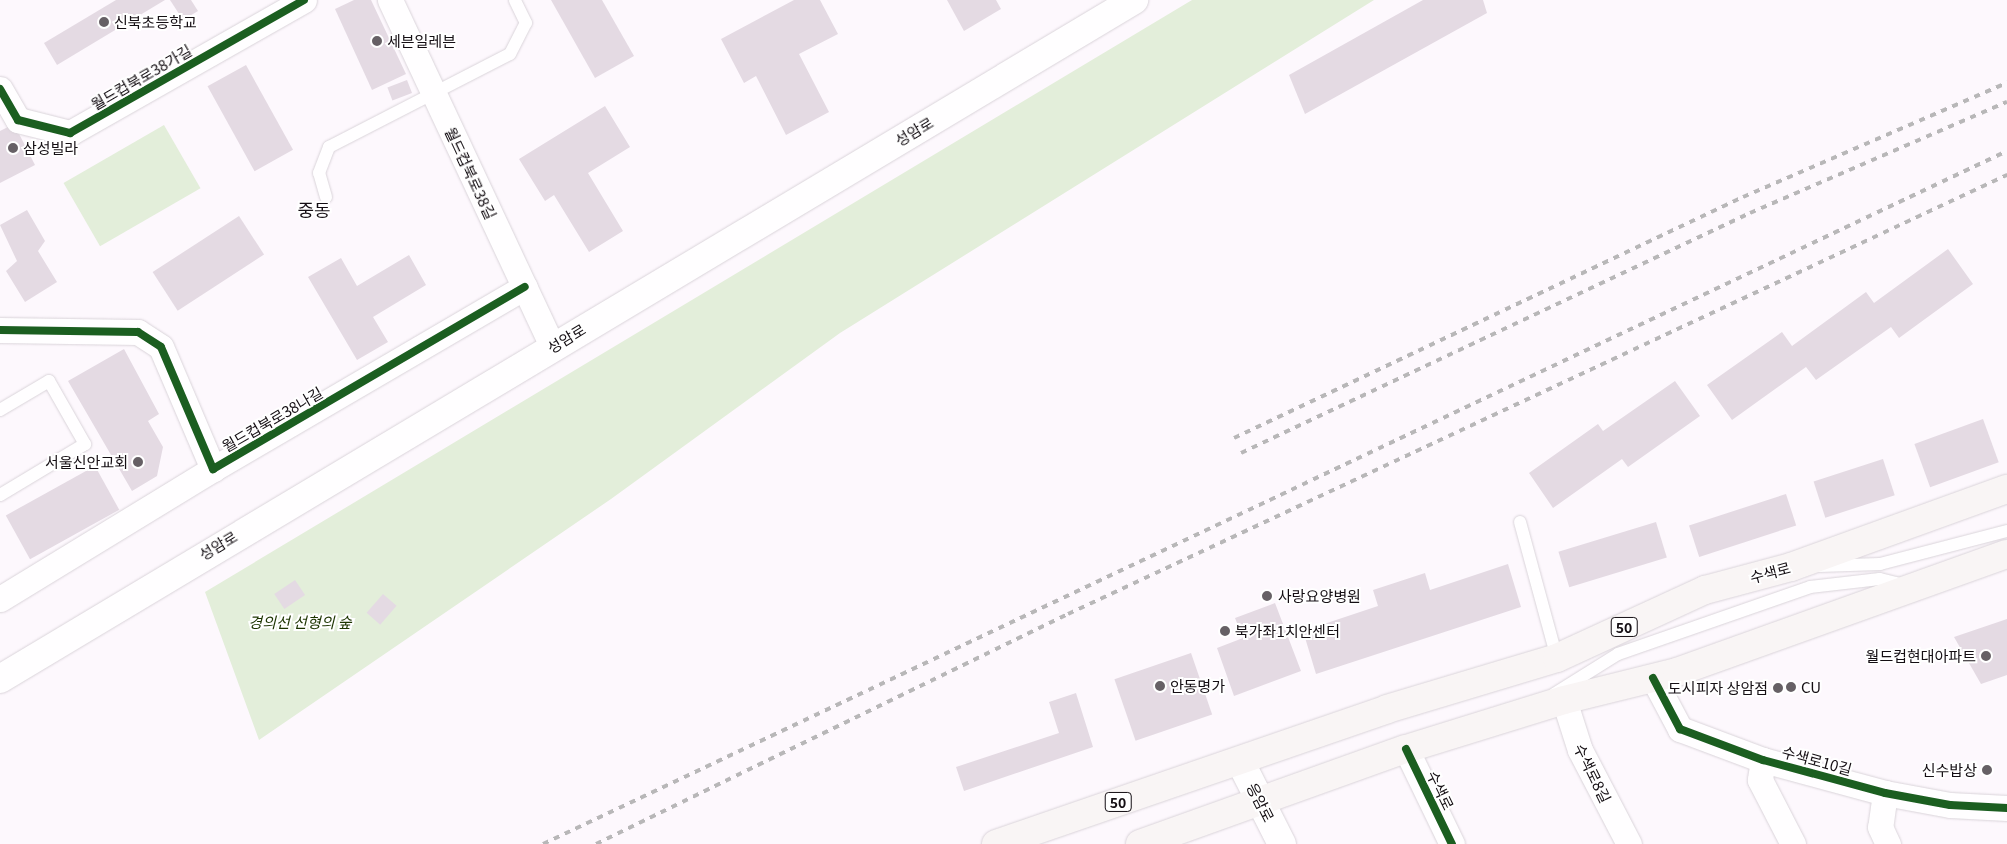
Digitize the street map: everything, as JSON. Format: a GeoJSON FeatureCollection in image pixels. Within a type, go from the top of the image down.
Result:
{"type":"FeatureCollection","features":[{"type":"Feature","properties":{"kind":"main road","name":"성암로"},"geometry":{"type":"LineString","coordinates":[[3,672],[1134,0]]}},
{"type":"Feature","properties":{"kind":"main road","name":"수색로"},"geometry":{"type":"LineString","coordinates":[[996,844],[1387,709],[1557,658],[1705,590],[1791,567],[2007,489]]}},
{"type":"Feature","properties":{"kind":"main road"},"geometry":{"type":"LineString","coordinates":[[1140,844],[1261,803],[1406,749],[1564,700],[1653,678],[2007,554]]}},
{"type":"Feature","properties":{"kind":"main road","name":"응암로"},"geometry":{"type":"LineString","coordinates":[[1240,761],[1282,844]]}},
{"type":"Feature","properties":{"kind":"street","name":"월드컵북로38가길"},"geometry":{"type":"LineString","coordinates":[[0,89],[9,122],[70,133],[304,0]]}},
{"type":"Feature","properties":{"kind":"street","name":"월드컵북로38길"},"geometry":{"type":"LineString","coordinates":[[390,0],[552,346]]}},
{"type":"Feature","properties":{"kind":"street","name":"월드컵북로38나길"},"geometry":{"type":"LineString","coordinates":[[0,330],[138,332],[161,347],[213,469],[525,287]]}},
{"type":"Feature","properties":{"kind":"street"},"geometry":{"type":"LineString","coordinates":[[0,599],[213,469]]}},
{"type":"Feature","properties":{"kind":"street","name":"수색로10길"},"geometry":{"type":"LineString","coordinates":[[1653,678],[1680,729],[1763,760],[1885,793],[1950,805],[2007,808]]}},
{"type":"Feature","properties":{"kind":"street","name":"수색로8길"},"geometry":{"type":"LineString","coordinates":[[1564,700],[1580,750],[1629,844]]}},
{"type":"Feature","properties":{"kind":"street","name":"수색로"},"geometry":{"type":"LineString","coordinates":[[1406,749],[1452,844]]}},
{"type":"Feature","properties":{"kind":"street","name":"수색로10길"},"geometry":{"type":"LineString","coordinates":[[1763,760],[1760,780],[1793,844]]}},
{"type":"Feature","properties":{"kind":"street"},"geometry":{"type":"LineString","coordinates":[[1885,793],[1880,827],[1888,844]]}},
{"type":"Feature","properties":{"kind":"lane"},"geometry":{"type":"LineString","coordinates":[[326,197],[319,173],[329,147],[510,54],[526,24],[516,0]]}},
{"type":"Feature","properties":{"kind":"lane"},"geometry":{"type":"LineString","coordinates":[[0,410],[49,381],[85,444],[1,493]]}},
{"type":"Feature","properties":{"kind":"lane"},"geometry":{"type":"LineString","coordinates":[[1520,522],[1557,658]]}},
{"type":"Feature","properties":{"kind":"lane"},"geometry":{"type":"LineString","coordinates":[[1791,567],[1880,564],[2007,531]]}},
{"type":"Feature","properties":{"kind":"lane"},"geometry":{"type":"LineString","coordinates":[[1522,714],[1618,654],[1810,587],[1880,579],[1912,587]]}},
{"type":"Feature","properties":{"kind":"green space","name":"경의선 선형의 숲"},"geometry":{"type":"Polygon","coordinates":[[[1192,0],[1374,0],[840,333],[611,499],[259,740],[205,592],[1192,0]]]}},
{"type":"Feature","properties":{"kind":"green space"},"geometry":{"type":"Polygon","coordinates":[[[164,125],[200,188],[100,246],[64,183],[164,125]]]}},
{"type":"Feature","properties":{"kind":"building","name":"신북초등학교"},"geometry":{"type":"Polygon","coordinates":[[[116,0],[165,0],[57,65],[44,43],[116,0]]]}},
{"type":"Feature","properties":{"kind":"building","name":"신북초등학교"},"geometry":{"type":"Polygon","coordinates":[[[170,0],[191,0],[198,11],[183,20],[170,0]]]}},
{"type":"Feature","properties":{"kind":"building"},"geometry":{"type":"Polygon","coordinates":[[[354,0],[371,0],[406,74],[372,90],[335,9],[354,0]]]}},
{"type":"Feature","properties":{"kind":"building"},"geometry":{"type":"Polygon","coordinates":[[[551,0],[602,0],[634,56],[595,78],[551,0]]]}},
{"type":"Feature","properties":{"kind":"building"},"geometry":{"type":"Polygon","coordinates":[[[794,0],[820,0],[838,34],[799,54],[829,112],[786,135],[756,76],[744,83],[721,39],[794,0]]]}},
{"type":"Feature","properties":{"kind":"building"},"geometry":{"type":"Polygon","coordinates":[[[947,0],[996,0],[1001,9],[964,31],[947,0]]]}},
{"type":"Feature","properties":{"kind":"building"},"geometry":{"type":"Polygon","coordinates":[[[1423,0],[1483,0],[1487,13],[1305,114],[1289,75],[1423,0]]]}},
{"type":"Feature","properties":{"kind":"building"},"geometry":{"type":"Polygon","coordinates":[[[246,65],[293,150],[255,171],[208,86],[246,65]]]}},
{"type":"Feature","properties":{"kind":"building"},"geometry":{"type":"Polygon","coordinates":[[[407,80],[412,93],[392,101],[387,88],[407,80]]]}},
{"type":"Feature","properties":{"kind":"building"},"geometry":{"type":"Polygon","coordinates":[[[605,106],[630,147],[588,173],[623,231],[589,252],[554,195],[545,201],[519,159],[605,106]]]}},
{"type":"Feature","properties":{"kind":"building","name":"삼성빌라"},"geometry":{"type":"Polygon","coordinates":[[[14,124],[35,165],[0,183],[0,131],[14,124]]]}},
{"type":"Feature","properties":{"kind":"building"},"geometry":{"type":"Polygon","coordinates":[[[27,210],[45,241],[38,251],[57,282],[25,302],[6,271],[17,261],[0,225],[27,210]]]}},
{"type":"Feature","properties":{"kind":"building"},"geometry":{"type":"Polygon","coordinates":[[[239,216],[264,255],[178,311],[153,272],[239,216]]]}},
{"type":"Feature","properties":{"kind":"building"},"geometry":{"type":"Polygon","coordinates":[[[1948,249],[1973,284],[1899,338],[1891,327],[1816,380],[1806,367],[1732,420],[1707,385],[1782,332],[1792,346],[1866,292],[1874,303],[1948,249]]]}},
{"type":"Feature","properties":{"kind":"building"},"geometry":{"type":"Polygon","coordinates":[[[409,255],[426,285],[373,317],[388,342],[357,360],[308,277],[341,258],[357,286],[409,255]]]}},
{"type":"Feature","properties":{"kind":"building"},"geometry":{"type":"Polygon","coordinates":[[[124,349],[159,414],[148,421],[163,447],[157,476],[132,491],[68,381],[124,349]]]}},
{"type":"Feature","properties":{"kind":"building"},"geometry":{"type":"Polygon","coordinates":[[[1675,381],[1700,416],[1628,467],[1622,459],[1553,508],[1529,473],[1598,424],[1603,431],[1675,381]]]}},
{"type":"Feature","properties":{"kind":"building"},"geometry":{"type":"Polygon","coordinates":[[[1983,419],[1999,462],[1930,487],[1914,444],[1983,419]]]}},
{"type":"Feature","properties":{"kind":"building"},"geometry":{"type":"Polygon","coordinates":[[[1883,459],[1895,495],[1825,518],[1814,482],[1883,459]]]}},
{"type":"Feature","properties":{"kind":"building"},"geometry":{"type":"Polygon","coordinates":[[[95,466],[119,510],[30,559],[6,515],[95,466]]]}},
{"type":"Feature","properties":{"kind":"building"},"geometry":{"type":"Polygon","coordinates":[[[1786,494],[1796,525],[1699,557],[1689,526],[1786,494]]]}},
{"type":"Feature","properties":{"kind":"building"},"geometry":{"type":"Polygon","coordinates":[[[1656,522],[1667,557],[1569,587],[1558,552],[1656,522]]]}},
{"type":"Feature","properties":{"kind":"building"},"geometry":{"type":"Polygon","coordinates":[[[1508,564],[1521,607],[1316,674],[1303,631],[1378,606],[1373,590],[1425,573],[1430,590],[1508,564]]]}},
{"type":"Feature","properties":{"kind":"building"},"geometry":{"type":"Polygon","coordinates":[[[295,580],[305,595],[284,609],[274,594],[295,580]]]}},
{"type":"Feature","properties":{"kind":"building"},"geometry":{"type":"Polygon","coordinates":[[[383,594],[397,606],[380,625],[367,613],[383,594]]]}},
{"type":"Feature","properties":{"kind":"building"},"geometry":{"type":"Polygon","coordinates":[[[1275,603],[1301,671],[1234,696],[1217,648],[1243,638],[1235,618],[1275,603]]]}},
{"type":"Feature","properties":{"kind":"building","name":"월드컵현대아파트"},"geometry":{"type":"Polygon","coordinates":[[[2007,619],[2007,675],[1981,684],[1954,637],[2007,619]]]}},
{"type":"Feature","properties":{"kind":"building"},"geometry":{"type":"Polygon","coordinates":[[[1191,653],[1212,714],[1136,741],[1114,679],[1191,653]]]}},
{"type":"Feature","properties":{"kind":"building"},"geometry":{"type":"Polygon","coordinates":[[[1076,693],[1093,747],[964,791],[956,767],[1059,733],[1049,702],[1076,693]]]}},
{"type":"Feature","properties":{"kind":"railway"},"geometry":{"type":"LineString","coordinates":[[1234,438],[1743,197],[2007,83]]}},
{"type":"Feature","properties":{"kind":"railway"},"geometry":{"type":"LineString","coordinates":[[1241,453],[1750,213],[2007,102]]}},
{"type":"Feature","properties":{"kind":"railway"},"geometry":{"type":"LineString","coordinates":[[543,844],[2007,151]]}},
{"type":"Feature","properties":{"kind":"railway"},"geometry":{"type":"LineString","coordinates":[[596,844],[1068,614],[2007,175]]}},
{"type":"Feature","properties":{"kind":"cycle path"},"geometry":{"type":"LineString","coordinates":[[0,89],[18,120],[70,133],[304,0]]}},
{"type":"Feature","properties":{"kind":"cycle path"},"geometry":{"type":"LineString","coordinates":[[0,330],[138,332],[161,347],[213,469],[525,287]]}},
{"type":"Feature","properties":{"kind":"cycle path"},"geometry":{"type":"LineString","coordinates":[[1653,678],[1680,729],[1763,760],[1885,793],[1950,805],[2007,808]]}},
{"type":"Feature","properties":{"kind":"cycle path"},"geometry":{"type":"LineString","coordinates":[[1406,749],[1452,844]]}},
{"type":"Feature","properties":{"kind":"place","name":"신북초등학교"},"geometry":{"type":"Point","coordinates":[104,22]}},
{"type":"Feature","properties":{"kind":"place","name":"세븐일레븐"},"geometry":{"type":"Point","coordinates":[377,41]}},
{"type":"Feature","properties":{"kind":"place","name":"삼성빌라"},"geometry":{"type":"Point","coordinates":[13,148]}},
{"type":"Feature","properties":{"kind":"place","name":"서울신안교회"},"geometry":{"type":"Point","coordinates":[138,462]}},
{"type":"Feature","properties":{"kind":"place","name":"사랑요양병원"},"geometry":{"type":"Point","coordinates":[1267,596]}},
{"type":"Feature","properties":{"kind":"place","name":"북가좌1치안센터"},"geometry":{"type":"Point","coordinates":[1225,631]}},
{"type":"Feature","properties":{"kind":"place","name":"월드컵현대아파트"},"geometry":{"type":"Point","coordinates":[1986,656]}},
{"type":"Feature","properties":{"kind":"place","name":"안동명가"},"geometry":{"type":"Point","coordinates":[1160,686]}},
{"type":"Feature","properties":{"kind":"place","name":"CU"},"geometry":{"type":"Point","coordinates":[1791,687]}},
{"type":"Feature","properties":{"kind":"place","name":"도시피자 상암점"},"geometry":{"type":"Point","coordinates":[1778,688]}},
{"type":"Feature","properties":{"kind":"place","name":"신수밥상"},"geometry":{"type":"Point","coordinates":[1987,770]}},
{"type":"Feature","properties":{"kind":"district","name":"중동"},"geometry":{"type":"Point","coordinates":[314,209]}}]}
